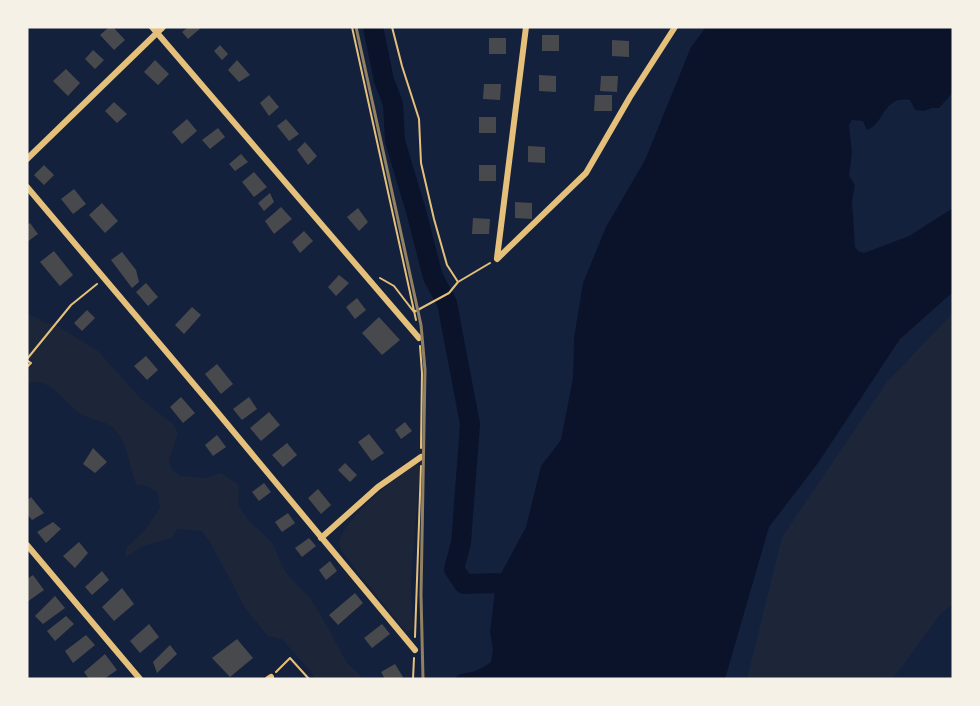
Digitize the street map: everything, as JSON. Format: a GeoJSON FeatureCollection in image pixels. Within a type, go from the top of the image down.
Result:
{"type":"FeatureCollection","features":[{"type":"Feature","properties":{"kind":"street"},"geometry":{"type":"LineString","coordinates":[[27,159],[154,30],[163,27]]}},
{"type":"Feature","properties":{"kind":"street"},"geometry":{"type":"LineString","coordinates":[[497,259],[526,27]]}},
{"type":"Feature","properties":{"kind":"street"},"geometry":{"type":"LineString","coordinates":[[497,259],[586,173],[630,97],[675,27]]}},
{"type":"Feature","properties":{"kind":"street"},"geometry":{"type":"LineString","coordinates":[[154,30],[419,338]]}},
{"type":"Feature","properties":{"kind":"street"},"geometry":{"type":"LineString","coordinates":[[27,187],[415,650]]}},
{"type":"Feature","properties":{"kind":"street"},"geometry":{"type":"LineString","coordinates":[[321,538],[378,487],[421,457]]}},
{"type":"Feature","properties":{"kind":"street"},"geometry":{"type":"LineString","coordinates":[[27,545],[140,679]]}},
{"type":"Feature","properties":{"kind":"path"},"geometry":{"type":"LineString","coordinates":[[352,27],[416,322]]}},
{"type":"Feature","properties":{"kind":"path"},"geometry":{"type":"LineString","coordinates":[[392,27],[419,119],[421,163],[432,211],[447,265],[458,282]]}},
{"type":"Feature","properties":{"kind":"path"},"geometry":{"type":"LineString","coordinates":[[414,312],[449,293],[458,282],[497,259]]}},
{"type":"Feature","properties":{"kind":"path"},"geometry":{"type":"LineString","coordinates":[[375,276],[394,286],[414,312]]}},
{"type":"Feature","properties":{"kind":"path"},"geometry":{"type":"LineString","coordinates":[[27,367],[31,363],[27,360],[71,305],[104,278]]}},
{"type":"Feature","properties":{"kind":"path"},"geometry":{"type":"LineString","coordinates":[[413,679],[421,457],[422,374],[419,338]]}},
{"type":"Feature","properties":{"kind":"path"},"geometry":{"type":"LineString","coordinates":[[269,678],[290,658],[309,679]]}},
{"type":"Feature","properties":{"kind":"shaded area"},"geometry":{"type":"Polygon","coordinates":[[[706,27],[953,27],[953,92],[939,108],[924,111],[915,110],[910,100],[894,102],[873,127],[867,130],[863,121],[852,120],[849,125],[852,153],[849,176],[855,185],[852,201],[855,247],[864,253],[909,236],[953,208],[953,292],[900,339],[818,463],[769,527],[725,679],[454,679],[460,674],[475,671],[491,662],[493,650],[490,632],[496,583],[526,527],[541,466],[561,440],[573,378],[574,338],[583,283],[606,227],[645,160],[691,47],[706,27]]]}},
{"type":"Feature","properties":{"kind":"shaded area"},"geometry":{"type":"Polygon","coordinates":[[[27,313],[46,323],[54,324],[98,351],[141,399],[173,424],[178,433],[169,460],[171,468],[180,476],[206,478],[221,473],[239,485],[238,505],[248,520],[271,541],[286,573],[311,599],[346,662],[364,679],[315,679],[282,639],[268,636],[245,608],[202,531],[178,529],[171,538],[143,546],[124,558],[127,547],[145,530],[160,508],[158,493],[147,486],[136,484],[124,444],[113,428],[81,414],[51,387],[36,382],[27,384],[27,313]]]}},
{"type":"Feature","properties":{"kind":"shaded area"},"geometry":{"type":"Polygon","coordinates":[[[953,313],[953,604],[941,613],[893,679],[747,679],[782,537],[887,382],[953,313]]]}},
{"type":"Feature","properties":{"kind":"shaded area"},"geometry":{"type":"Polygon","coordinates":[[[416,464],[419,465],[420,470],[411,581],[413,629],[406,632],[340,547],[341,538],[357,514],[383,489],[416,464]]]}},
{"type":"Feature","properties":{"kind":"building"},"geometry":{"type":"Polygon","coordinates":[[[109,27],[113,27],[125,40],[114,50],[100,35],[109,27]]]}},
{"type":"Feature","properties":{"kind":"building"},"geometry":{"type":"Polygon","coordinates":[[[188,27],[202,27],[188,39],[182,32],[188,27]]]}},
{"type":"Feature","properties":{"kind":"building"},"geometry":{"type":"Polygon","coordinates":[[[542,35],[559,35],[559,51],[542,51],[542,35]]]}},
{"type":"Feature","properties":{"kind":"building"},"geometry":{"type":"Polygon","coordinates":[[[489,38],[506,38],[506,54],[489,54],[489,38]]]}},
{"type":"Feature","properties":{"kind":"building"},"geometry":{"type":"Polygon","coordinates":[[[612,40],[629,41],[629,57],[612,56],[612,40]]]}},
{"type":"Feature","properties":{"kind":"building"},"geometry":{"type":"Polygon","coordinates":[[[220,45],[228,54],[222,60],[214,51],[220,45]]]}},
{"type":"Feature","properties":{"kind":"building"},"geometry":{"type":"Polygon","coordinates":[[[93,50],[104,60],[95,69],[85,59],[93,50]]]}},
{"type":"Feature","properties":{"kind":"building"},"geometry":{"type":"Polygon","coordinates":[[[155,60],[169,74],[158,85],[144,72],[155,60]]]}},
{"type":"Feature","properties":{"kind":"building"},"geometry":{"type":"Polygon","coordinates":[[[237,60],[250,75],[239,82],[228,70],[237,60]]]}},
{"type":"Feature","properties":{"kind":"building"},"geometry":{"type":"Polygon","coordinates":[[[66,69],[80,83],[68,96],[53,81],[66,69]]]}},
{"type":"Feature","properties":{"kind":"building"},"geometry":{"type":"Polygon","coordinates":[[[539,75],[556,76],[556,92],[539,91],[539,75]]]}},
{"type":"Feature","properties":{"kind":"building"},"geometry":{"type":"Polygon","coordinates":[[[601,76],[618,76],[617,92],[600,91],[601,76]]]}},
{"type":"Feature","properties":{"kind":"building"},"geometry":{"type":"Polygon","coordinates":[[[484,84],[501,84],[500,100],[483,99],[484,84]]]}},
{"type":"Feature","properties":{"kind":"building"},"geometry":{"type":"Polygon","coordinates":[[[269,95],[279,107],[269,116],[260,103],[269,95]]]}},
{"type":"Feature","properties":{"kind":"building"},"geometry":{"type":"Polygon","coordinates":[[[595,95],[612,95],[612,111],[594,111],[595,95]]]}},
{"type":"Feature","properties":{"kind":"building"},"geometry":{"type":"Polygon","coordinates":[[[114,102],[127,114],[117,123],[105,111],[114,102]]]}},
{"type":"Feature","properties":{"kind":"building"},"geometry":{"type":"Polygon","coordinates":[[[479,117],[496,117],[496,133],[479,133],[479,117]]]}},
{"type":"Feature","properties":{"kind":"building"},"geometry":{"type":"Polygon","coordinates":[[[187,119],[197,131],[182,144],[172,132],[187,119]]]}},
{"type":"Feature","properties":{"kind":"building"},"geometry":{"type":"Polygon","coordinates":[[[286,119],[299,134],[289,141],[277,126],[286,119]]]}},
{"type":"Feature","properties":{"kind":"building"},"geometry":{"type":"Polygon","coordinates":[[[218,128],[225,137],[210,149],[202,140],[218,128]]]}},
{"type":"Feature","properties":{"kind":"building"},"geometry":{"type":"Polygon","coordinates":[[[305,142],[317,156],[308,165],[297,150],[305,142]]]}},
{"type":"Feature","properties":{"kind":"building"},"geometry":{"type":"Polygon","coordinates":[[[528,146],[545,147],[545,163],[528,162],[528,146]]]}},
{"type":"Feature","properties":{"kind":"building"},"geometry":{"type":"Polygon","coordinates":[[[241,154],[248,162],[235,171],[229,164],[241,154]]]}},
{"type":"Feature","properties":{"kind":"building"},"geometry":{"type":"Polygon","coordinates":[[[44,165],[54,175],[44,185],[34,175],[44,165]]]}},
{"type":"Feature","properties":{"kind":"building"},"geometry":{"type":"Polygon","coordinates":[[[479,165],[496,165],[496,181],[479,181],[479,165]]]}},
{"type":"Feature","properties":{"kind":"building"},"geometry":{"type":"Polygon","coordinates":[[[254,172],[267,187],[254,197],[242,182],[254,172]]]}},
{"type":"Feature","properties":{"kind":"building"},"geometry":{"type":"Polygon","coordinates":[[[74,189],[86,204],[73,214],[61,199],[74,189]]]}},
{"type":"Feature","properties":{"kind":"building"},"geometry":{"type":"Polygon","coordinates":[[[270,193],[274,202],[264,211],[258,203],[270,193]]]}},
{"type":"Feature","properties":{"kind":"building"},"geometry":{"type":"Polygon","coordinates":[[[515,202],[532,203],[532,219],[515,218],[515,202]]]}},
{"type":"Feature","properties":{"kind":"building"},"geometry":{"type":"Polygon","coordinates":[[[102,203],[118,221],[105,233],[89,215],[102,203]]]}},
{"type":"Feature","properties":{"kind":"building"},"geometry":{"type":"Polygon","coordinates":[[[281,207],[292,219],[274,234],[265,221],[281,207]]]}},
{"type":"Feature","properties":{"kind":"building"},"geometry":{"type":"Polygon","coordinates":[[[358,208],[368,222],[359,231],[347,217],[358,208]]]}},
{"type":"Feature","properties":{"kind":"building"},"geometry":{"type":"Polygon","coordinates":[[[473,218],[490,219],[489,234],[472,234],[473,218]]]}},
{"type":"Feature","properties":{"kind":"building"},"geometry":{"type":"Polygon","coordinates":[[[30,223],[38,234],[27,242],[27,225],[30,223]]]}},
{"type":"Feature","properties":{"kind":"building"},"geometry":{"type":"Polygon","coordinates":[[[304,231],[313,241],[300,253],[292,242],[304,231]]]}},
{"type":"Feature","properties":{"kind":"building"},"geometry":{"type":"Polygon","coordinates":[[[54,251],[73,275],[60,286],[40,262],[54,251]]]}},
{"type":"Feature","properties":{"kind":"building"},"geometry":{"type":"Polygon","coordinates":[[[122,252],[136,270],[139,282],[132,288],[111,260],[122,252]]]}},
{"type":"Feature","properties":{"kind":"building"},"geometry":{"type":"Polygon","coordinates":[[[339,275],[349,283],[336,296],[328,287],[339,275]]]}},
{"type":"Feature","properties":{"kind":"building"},"geometry":{"type":"Polygon","coordinates":[[[146,283],[158,297],[148,306],[136,292],[146,283]]]}},
{"type":"Feature","properties":{"kind":"building"},"geometry":{"type":"Polygon","coordinates":[[[357,298],[366,310],[355,319],[346,307],[357,298]]]}},
{"type":"Feature","properties":{"kind":"building"},"geometry":{"type":"Polygon","coordinates":[[[192,307],[201,315],[184,334],[175,325],[192,307]]]}},
{"type":"Feature","properties":{"kind":"building"},"geometry":{"type":"Polygon","coordinates":[[[87,310],[95,318],[82,331],[74,323],[87,310]]]}},
{"type":"Feature","properties":{"kind":"building"},"geometry":{"type":"Polygon","coordinates":[[[379,317],[400,340],[382,355],[362,333],[379,317]]]}},
{"type":"Feature","properties":{"kind":"building"},"geometry":{"type":"Polygon","coordinates":[[[146,356],[158,370],[147,380],[134,366],[146,356]]]}},
{"type":"Feature","properties":{"kind":"building"},"geometry":{"type":"Polygon","coordinates":[[[217,364],[233,384],[221,394],[205,374],[217,364]]]}},
{"type":"Feature","properties":{"kind":"building"},"geometry":{"type":"Polygon","coordinates":[[[181,397],[195,413],[183,423],[170,407],[181,397]]]}},
{"type":"Feature","properties":{"kind":"building"},"geometry":{"type":"Polygon","coordinates":[[[249,397],[257,409],[242,420],[233,409],[249,397]]]}},
{"type":"Feature","properties":{"kind":"building"},"geometry":{"type":"Polygon","coordinates":[[[269,412],[280,425],[261,441],[250,428],[269,412]]]}},
{"type":"Feature","properties":{"kind":"building"},"geometry":{"type":"Polygon","coordinates":[[[405,422],[412,431],[401,439],[395,430],[405,422]]]}},
{"type":"Feature","properties":{"kind":"building"},"geometry":{"type":"Polygon","coordinates":[[[369,434],[384,453],[372,461],[358,442],[369,434]]]}},
{"type":"Feature","properties":{"kind":"building"},"geometry":{"type":"Polygon","coordinates":[[[217,435],[226,447],[213,456],[205,445],[217,435]]]}},
{"type":"Feature","properties":{"kind":"building"},"geometry":{"type":"Polygon","coordinates":[[[287,443],[297,455],[283,467],[272,455],[287,443]]]}},
{"type":"Feature","properties":{"kind":"building"},"geometry":{"type":"Polygon","coordinates":[[[93,448],[107,462],[95,473],[83,464],[93,448]]]}},
{"type":"Feature","properties":{"kind":"building"},"geometry":{"type":"Polygon","coordinates":[[[345,463],[357,475],[350,482],[338,470],[345,463]]]}},
{"type":"Feature","properties":{"kind":"building"},"geometry":{"type":"Polygon","coordinates":[[[264,483],[271,492],[259,501],[252,492],[264,483]]]}},
{"type":"Feature","properties":{"kind":"building"},"geometry":{"type":"Polygon","coordinates":[[[318,489],[331,505],[321,514],[308,498],[318,489]]]}},
{"type":"Feature","properties":{"kind":"building"},"geometry":{"type":"Polygon","coordinates":[[[31,497],[44,513],[32,520],[27,514],[27,501],[31,497]]]}},
{"type":"Feature","properties":{"kind":"building"},"geometry":{"type":"Polygon","coordinates":[[[288,513],[295,523],[282,532],[275,522],[288,513]]]}},
{"type":"Feature","properties":{"kind":"building"},"geometry":{"type":"Polygon","coordinates":[[[53,522],[61,529],[46,543],[37,532],[53,522]]]}},
{"type":"Feature","properties":{"kind":"building"},"geometry":{"type":"Polygon","coordinates":[[[309,538],[316,546],[302,557],[295,548],[309,538]]]}},
{"type":"Feature","properties":{"kind":"building"},"geometry":{"type":"Polygon","coordinates":[[[79,542],[88,553],[75,568],[63,556],[79,542]]]}},
{"type":"Feature","properties":{"kind":"building"},"geometry":{"type":"Polygon","coordinates":[[[330,561],[337,571],[326,580],[319,570],[330,561]]]}},
{"type":"Feature","properties":{"kind":"building"},"geometry":{"type":"Polygon","coordinates":[[[102,571],[109,580],[92,595],[85,587],[102,571]]]}},
{"type":"Feature","properties":{"kind":"building"},"geometry":{"type":"Polygon","coordinates":[[[33,575],[44,590],[27,602],[27,579],[33,575]]]}},
{"type":"Feature","properties":{"kind":"building"},"geometry":{"type":"Polygon","coordinates":[[[122,588],[134,604],[114,621],[102,607],[122,588]]]}},
{"type":"Feature","properties":{"kind":"building"},"geometry":{"type":"Polygon","coordinates":[[[355,593],[363,603],[338,625],[329,615],[355,593]]]}},
{"type":"Feature","properties":{"kind":"building"},"geometry":{"type":"Polygon","coordinates":[[[55,596],[65,608],[43,624],[35,616],[55,596]]]}},
{"type":"Feature","properties":{"kind":"building"},"geometry":{"type":"Polygon","coordinates":[[[66,616],[74,624],[55,641],[47,631],[66,616]]]}},
{"type":"Feature","properties":{"kind":"building"},"geometry":{"type":"Polygon","coordinates":[[[149,624],[159,637],[140,653],[130,641],[149,624]]]}},
{"type":"Feature","properties":{"kind":"building"},"geometry":{"type":"Polygon","coordinates":[[[382,624],[390,634],[372,648],[364,638],[382,624]]]}},
{"type":"Feature","properties":{"kind":"building"},"geometry":{"type":"Polygon","coordinates":[[[86,635],[95,645],[73,663],[65,651],[86,635]]]}},
{"type":"Feature","properties":{"kind":"building"},"geometry":{"type":"Polygon","coordinates":[[[237,639],[253,658],[230,677],[212,658],[237,639]]]}},
{"type":"Feature","properties":{"kind":"building"},"geometry":{"type":"Polygon","coordinates":[[[170,645],[177,654],[157,673],[153,662],[170,645]]]}},
{"type":"Feature","properties":{"kind":"building"},"geometry":{"type":"Polygon","coordinates":[[[105,654],[117,670],[104,679],[89,679],[84,672],[105,654]]]}},
{"type":"Feature","properties":{"kind":"building"},"geometry":{"type":"Polygon","coordinates":[[[395,664],[403,677],[385,679],[381,672],[395,664]]]}},
{"type":"Feature","properties":{"kind":"waterway"},"geometry":{"type":"LineString","coordinates":[[373,27],[384,80],[393,104],[395,141],[433,277],[447,303],[470,424],[461,543],[454,569],[464,584],[496,583],[521,590]]}},
{"type":"Feature","properties":{"kind":"railway"},"geometry":{"type":"LineString","coordinates":[[356,27],[421,325],[425,370],[421,595],[423,679]]}}]}
